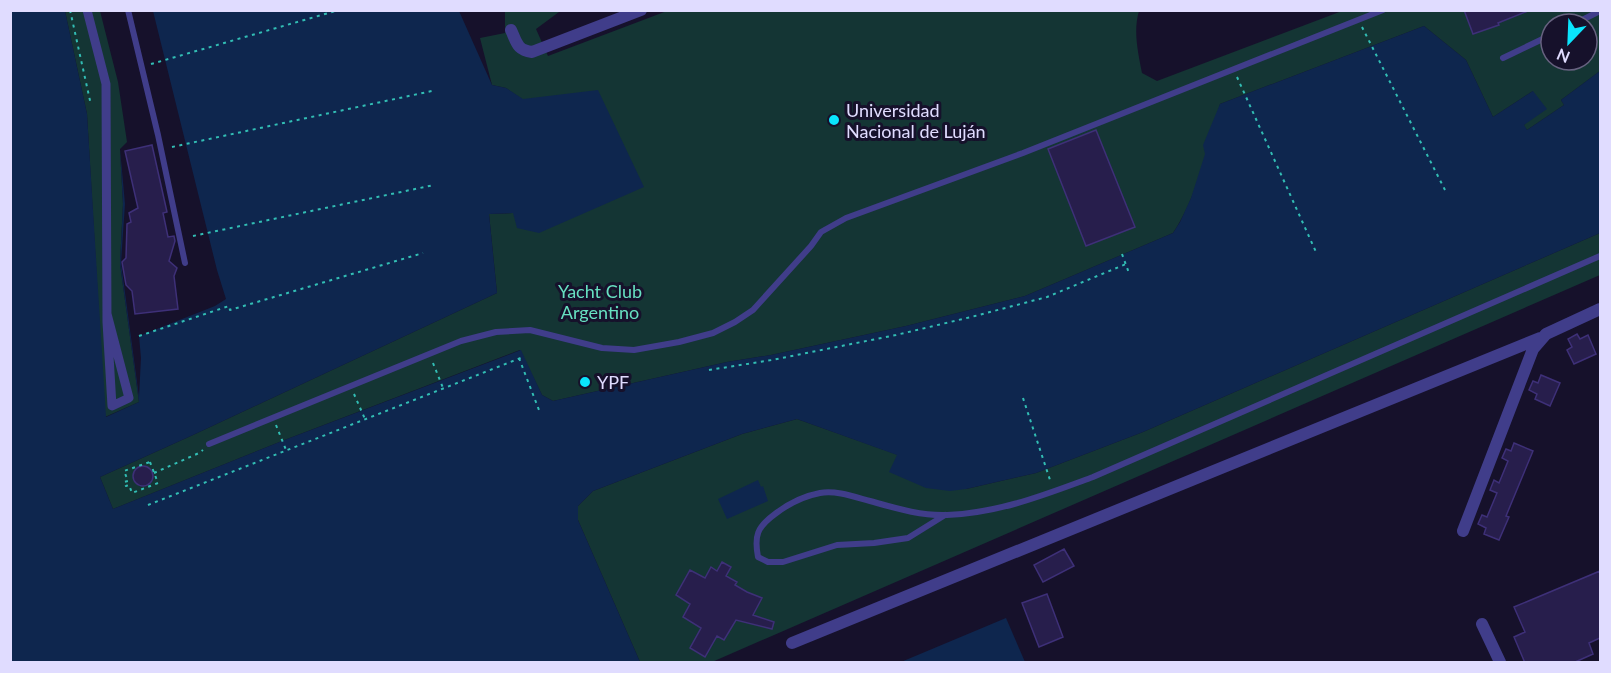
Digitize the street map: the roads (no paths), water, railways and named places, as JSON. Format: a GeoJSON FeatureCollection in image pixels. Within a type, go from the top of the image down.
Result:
{"type":"FeatureCollection","features":[{"type":"Feature","properties":{"kind":"street"},"geometry":{"type":"LineString","coordinates":[[87,10],[106,84],[107,322],[112,406],[129,398],[107,314]]}},
{"type":"Feature","properties":{"kind":"street"},"geometry":{"type":"LineString","coordinates":[[511,30],[518,47],[532,52],[641,10]]}},
{"type":"Feature","properties":{"kind":"street"},"geometry":{"type":"LineString","coordinates":[[792,643],[1540,338],[1600,309]]}},
{"type":"Feature","properties":{"kind":"street"},"geometry":{"type":"LineString","coordinates":[[1463,531],[1533,349],[1540,338]]}},
{"type":"Feature","properties":{"kind":"street"},"geometry":{"type":"LineString","coordinates":[[1482,624],[1500,663]]}},
{"type":"Feature","properties":{"kind":"lane"},"geometry":{"type":"LineString","coordinates":[[128,10],[185,263]]}},
{"type":"Feature","properties":{"kind":"lane"},"geometry":{"type":"LineString","coordinates":[[208,444],[480,335],[530,330],[602,348],[634,350],[713,333],[753,310],[821,232],[846,218],[1023,153],[1383,10]]}},
{"type":"Feature","properties":{"kind":"lane"},"geometry":{"type":"LineString","coordinates":[[1503,58],[1539,41]]}},
{"type":"Feature","properties":{"kind":"lane"},"geometry":{"type":"LineString","coordinates":[[945,515],[908,538],[837,545],[783,562],[768,562],[758,557],[755,542],[760,527],[770,517],[786,506],[821,493],[852,496],[908,512],[945,515],[1001,509],[1093,477],[1600,256]]}},
{"type":"Feature","properties":{"kind":"water"},"geometry":{"type":"Polygon","coordinates":[[[10,11],[65,11],[87,114],[106,417],[139,402],[120,264],[123,204],[120,149],[125,204],[121,263],[139,397],[141,358],[139,336],[215,306],[226,299],[153,11],[459,11],[492,85],[506,88],[523,99],[598,90],[644,187],[539,233],[517,228],[513,213],[489,214],[497,293],[100,477],[113,509],[282,441],[521,350],[542,395],[553,401],[727,362],[771,355],[906,326],[1025,296],[1173,233],[1191,198],[1205,154],[1203,145],[1220,104],[1424,26],[1466,60],[1493,117],[1533,91],[1547,109],[1524,125],[1527,130],[1564,105],[1561,100],[1600,71],[1600,233],[1143,432],[1036,473],[950,491],[926,488],[889,472],[897,455],[797,419],[742,434],[593,491],[578,506],[578,520],[640,662],[11,662],[10,11]]]}},
{"type":"Feature","properties":{"kind":"water"},"geometry":{"type":"Polygon","coordinates":[[[758,480],[761,487],[763,486],[768,501],[727,519],[718,499],[758,480]]]}},
{"type":"Feature","properties":{"kind":"water"},"geometry":{"type":"Polygon","coordinates":[[[1006,618],[1025,662],[901,662],[1006,618]]]}},
{"type":"Feature","properties":{"kind":"place","name":"Universidad Nacional de Luján"},"geometry":{"type":"Point","coordinates":[834,120]}},
{"type":"Feature","properties":{"kind":"place","name":"YPF"},"geometry":{"type":"Point","coordinates":[585,382]}},
{"type":"Feature","properties":{"kind":"park label","name":"Yacht Club Argentino"},"geometry":{"type":"Point","coordinates":[600,301]}}]}
